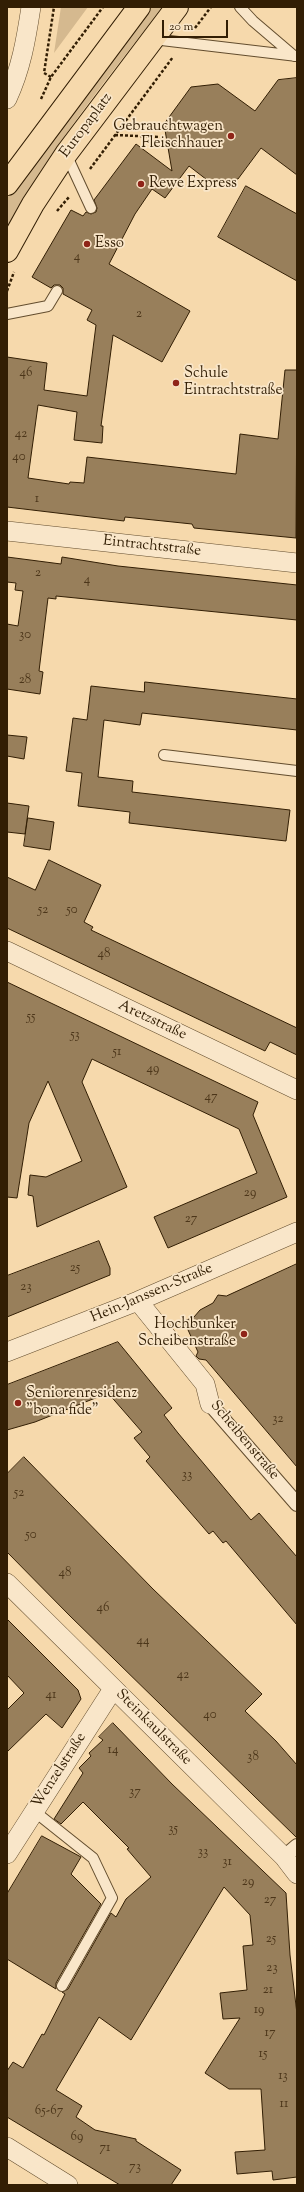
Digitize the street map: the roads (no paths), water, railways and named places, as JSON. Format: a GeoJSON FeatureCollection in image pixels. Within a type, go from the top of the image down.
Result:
{"type":"FeatureCollection","features":[{"type":"Feature","properties":{"kind":"main road","name":"Europaplatz"},"geometry":{"type":"LineString","coordinates":[[7,184],[139,7]]}},
{"type":"Feature","properties":{"kind":"main road","name":"Europaplatz"},"geometry":{"type":"LineString","coordinates":[[12,260],[33,204],[66,154],[177,7]]}},
{"type":"Feature","properties":{"kind":"street"},"geometry":{"type":"LineString","coordinates":[[7,99],[16,80],[23,56],[31,7]]}},
{"type":"Feature","properties":{"kind":"street","name":"Eintrachtstraße"},"geometry":{"type":"LineString","coordinates":[[7,531],[297,563]]}},
{"type":"Feature","properties":{"kind":"street","name":"Aretzstraße"},"geometry":{"type":"LineString","coordinates":[[7,951],[297,1090]]}},
{"type":"Feature","properties":{"kind":"street","name":"Hein-Janssen-Straße"},"geometry":{"type":"LineString","coordinates":[[7,1352],[138,1301],[297,1232]]}},
{"type":"Feature","properties":{"kind":"street","name":"Scheibenstraße"},"geometry":{"type":"LineString","coordinates":[[138,1301],[205,1384],[210,1404],[297,1504]]}},
{"type":"Feature","properties":{"kind":"street","name":"Steinkaulstraße"},"geometry":{"type":"LineString","coordinates":[[7,1583],[113,1689],[290,1851],[297,1874]]}},
{"type":"Feature","properties":{"kind":"street","name":"Wenzelstraße"},"geometry":{"type":"LineString","coordinates":[[7,1854],[113,1689]]}},
{"type":"Feature","properties":{"kind":"street"},"geometry":{"type":"LineString","coordinates":[[7,2147],[68,2185]]}},
{"type":"Feature","properties":{"kind":"lane"},"geometry":{"type":"LineString","coordinates":[[240,7],[253,21],[296,56]]}},
{"type":"Feature","properties":{"kind":"lane"},"geometry":{"type":"LineString","coordinates":[[153,39],[296,56]]}},
{"type":"Feature","properties":{"kind":"lane"},"geometry":{"type":"LineString","coordinates":[[66,154],[91,208]]}},
{"type":"Feature","properties":{"kind":"lane"},"geometry":{"type":"LineString","coordinates":[[7,314],[48,306],[57,291]]}},
{"type":"Feature","properties":{"kind":"lane"},"geometry":{"type":"LineString","coordinates":[[164,755],[297,771]]}},
{"type":"Feature","properties":{"kind":"lane"},"geometry":{"type":"LineString","coordinates":[[34,1811],[93,1858],[112,1898],[62,1986]]}},
{"type":"Feature","properties":{"kind":"place","name":"Gebrauchtwagen Fleischhauer"},"geometry":{"type":"Point","coordinates":[231,136]}},
{"type":"Feature","properties":{"kind":"place","name":"Rewe Express"},"geometry":{"type":"Point","coordinates":[141,184]}},
{"type":"Feature","properties":{"kind":"place","name":"Esso"},"geometry":{"type":"Point","coordinates":[87,244]}},
{"type":"Feature","properties":{"kind":"place","name":"Schule Eintrachtstraße"},"geometry":{"type":"Point","coordinates":[176,383]}},
{"type":"Feature","properties":{"kind":"place","name":"Hochbunker Scheibenstraße"},"geometry":{"type":"Point","coordinates":[244,1334]}},
{"type":"Feature","properties":{"kind":"place","name":"Seniorenresidenz \"bona fide\""},"geometry":{"type":"Point","coordinates":[18,1403]}}]}
